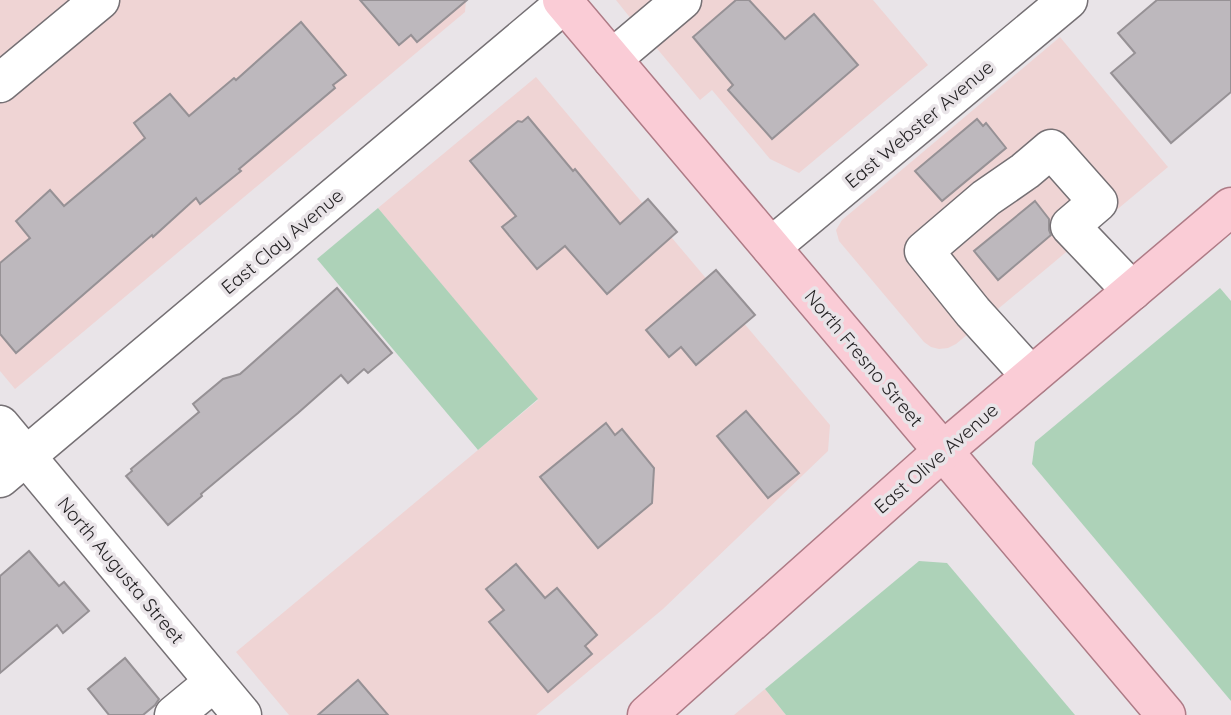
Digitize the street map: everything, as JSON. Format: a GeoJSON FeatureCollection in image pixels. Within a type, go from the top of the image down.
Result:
{"type":"FeatureCollection","features":[{"type":"Feature","properties":{"kind":"main road","name":"North Fresno Street"},"geometry":{"type":"LineString","coordinates":[[563,2],[1166,715]]}},
{"type":"Feature","properties":{"kind":"main road","name":"East Olive Avenue"},"geometry":{"type":"LineString","coordinates":[[647,715],[943,451],[1231,206]]}},
{"type":"Feature","properties":{"kind":"street"},"geometry":{"type":"LineString","coordinates":[[0,83],[100,0]]}},
{"type":"Feature","properties":{"kind":"street"},"geometry":{"type":"LineString","coordinates":[[612,59],[682,0]]}},
{"type":"Feature","properties":{"kind":"street","name":"East Webster Avenue"},"geometry":{"type":"LineString","coordinates":[[771,247],[1068,0]]}},
{"type":"Feature","properties":{"kind":"street","name":"East Clay Avenue"},"geometry":{"type":"LineString","coordinates":[[13,467],[563,2]]}},
{"type":"Feature","properties":{"kind":"street"},"geometry":{"type":"LineString","coordinates":[[1031,376],[973,312],[924,251],[986,198],[1051,149],[1098,202],[1070,226],[1132,291]]}},
{"type":"Feature","properties":{"kind":"street","name":"North Augusta Street"},"geometry":{"type":"LineString","coordinates":[[0,425],[13,467],[242,715]]}},
{"type":"Feature","properties":{"kind":"street"},"geometry":{"type":"LineString","coordinates":[[174,715],[214,682]]}},
{"type":"Feature","properties":{"kind":"shaded area"},"geometry":{"type":"Polygon","coordinates":[[[0,0],[466,0],[465,12],[15,389],[0,371],[0,0]]]}},
{"type":"Feature","properties":{"kind":"shaded area"},"geometry":{"type":"Polygon","coordinates":[[[616,0],[656,0],[632,20],[616,0]]]}},
{"type":"Feature","properties":{"kind":"shaded area"},"geometry":{"type":"Polygon","coordinates":[[[696,0],[873,0],[928,65],[799,173],[770,159],[712,90],[700,100],[649,39],[696,0]]]}},
{"type":"Feature","properties":{"kind":"shaded area"},"geometry":{"type":"Polygon","coordinates":[[[1060,37],[1168,167],[956,344],[948,348],[931,347],[839,241],[836,230],[842,220],[1060,37]]]}},
{"type":"Feature","properties":{"kind":"shaded area"},"geometry":{"type":"Polygon","coordinates":[[[536,77],[830,425],[828,451],[663,609],[536,715],[289,715],[236,652],[538,400],[378,208],[536,77]]]}},
{"type":"Feature","properties":{"kind":"shaded area"},"geometry":{"type":"Polygon","coordinates":[[[765,689],[786,715],[734,715],[765,689]]]}},
{"type":"Feature","properties":{"kind":"green space"},"geometry":{"type":"Polygon","coordinates":[[[378,208],[538,399],[478,450],[317,259],[378,208]]]}},
{"type":"Feature","properties":{"kind":"green space"},"geometry":{"type":"Polygon","coordinates":[[[1220,288],[1231,301],[1231,701],[1032,464],[1035,442],[1220,288]]]}},
{"type":"Feature","properties":{"kind":"green space"},"geometry":{"type":"Polygon","coordinates":[[[919,561],[947,563],[1075,715],[786,715],[765,689],[919,561]]]}},
{"type":"Feature","properties":{"kind":"building"},"geometry":{"type":"Polygon","coordinates":[[[360,0],[467,0],[417,42],[411,35],[399,45],[360,0]]]}},
{"type":"Feature","properties":{"kind":"building"},"geometry":{"type":"Polygon","coordinates":[[[736,0],[749,0],[785,39],[814,14],[858,65],[772,139],[728,90],[733,85],[693,37],[736,0]]]}},
{"type":"Feature","properties":{"kind":"building"},"geometry":{"type":"Polygon","coordinates":[[[1157,0],[1231,0],[1231,92],[1171,143],[1111,73],[1135,53],[1118,33],[1157,0]]]}},
{"type":"Feature","properties":{"kind":"building"},"geometry":{"type":"Polygon","coordinates":[[[301,22],[346,75],[333,85],[335,88],[200,204],[196,198],[16,353],[0,334],[0,263],[30,238],[16,221],[50,190],[64,206],[145,138],[134,123],[170,94],[189,116],[234,78],[236,80],[301,22]]]}},
{"type":"Feature","properties":{"kind":"building"},"geometry":{"type":"Polygon","coordinates":[[[528,117],[620,224],[648,199],[677,232],[607,294],[565,246],[537,269],[502,227],[516,216],[470,161],[518,121],[522,122],[528,117]]]}},
{"type":"Feature","properties":{"kind":"building"},"geometry":{"type":"Polygon","coordinates":[[[977,119],[983,126],[986,123],[1006,148],[942,201],[915,171],[977,119]]]}},
{"type":"Feature","properties":{"kind":"building"},"geometry":{"type":"Polygon","coordinates":[[[1035,201],[1049,219],[1051,235],[998,280],[974,251],[1035,201]]]}},
{"type":"Feature","properties":{"kind":"building"},"geometry":{"type":"Polygon","coordinates":[[[716,270],[755,315],[696,365],[681,347],[669,357],[646,330],[716,270]]]}},
{"type":"Feature","properties":{"kind":"building"},"geometry":{"type":"Polygon","coordinates":[[[337,288],[392,353],[368,373],[364,369],[348,383],[341,375],[168,525],[126,476],[199,412],[193,404],[223,379],[240,374],[337,288]]]}},
{"type":"Feature","properties":{"kind":"building"},"geometry":{"type":"Polygon","coordinates":[[[746,411],[799,473],[768,498],[717,436],[746,411]]]}},
{"type":"Feature","properties":{"kind":"building"},"geometry":{"type":"Polygon","coordinates":[[[606,423],[615,435],[622,429],[654,468],[652,503],[598,548],[540,477],[606,423]]]}},
{"type":"Feature","properties":{"kind":"building"},"geometry":{"type":"Polygon","coordinates":[[[29,551],[59,586],[64,582],[89,611],[63,633],[57,625],[0,673],[0,576],[29,551]]]}},
{"type":"Feature","properties":{"kind":"building"},"geometry":{"type":"Polygon","coordinates":[[[516,564],[545,598],[557,588],[597,635],[585,646],[592,654],[548,692],[489,622],[504,610],[486,589],[516,564]]]}},
{"type":"Feature","properties":{"kind":"building"},"geometry":{"type":"Polygon","coordinates":[[[125,658],[159,699],[143,715],[109,715],[88,689],[125,658]]]}},
{"type":"Feature","properties":{"kind":"building"},"geometry":{"type":"Polygon","coordinates":[[[358,680],[388,715],[318,715],[358,680]]]}}]}
